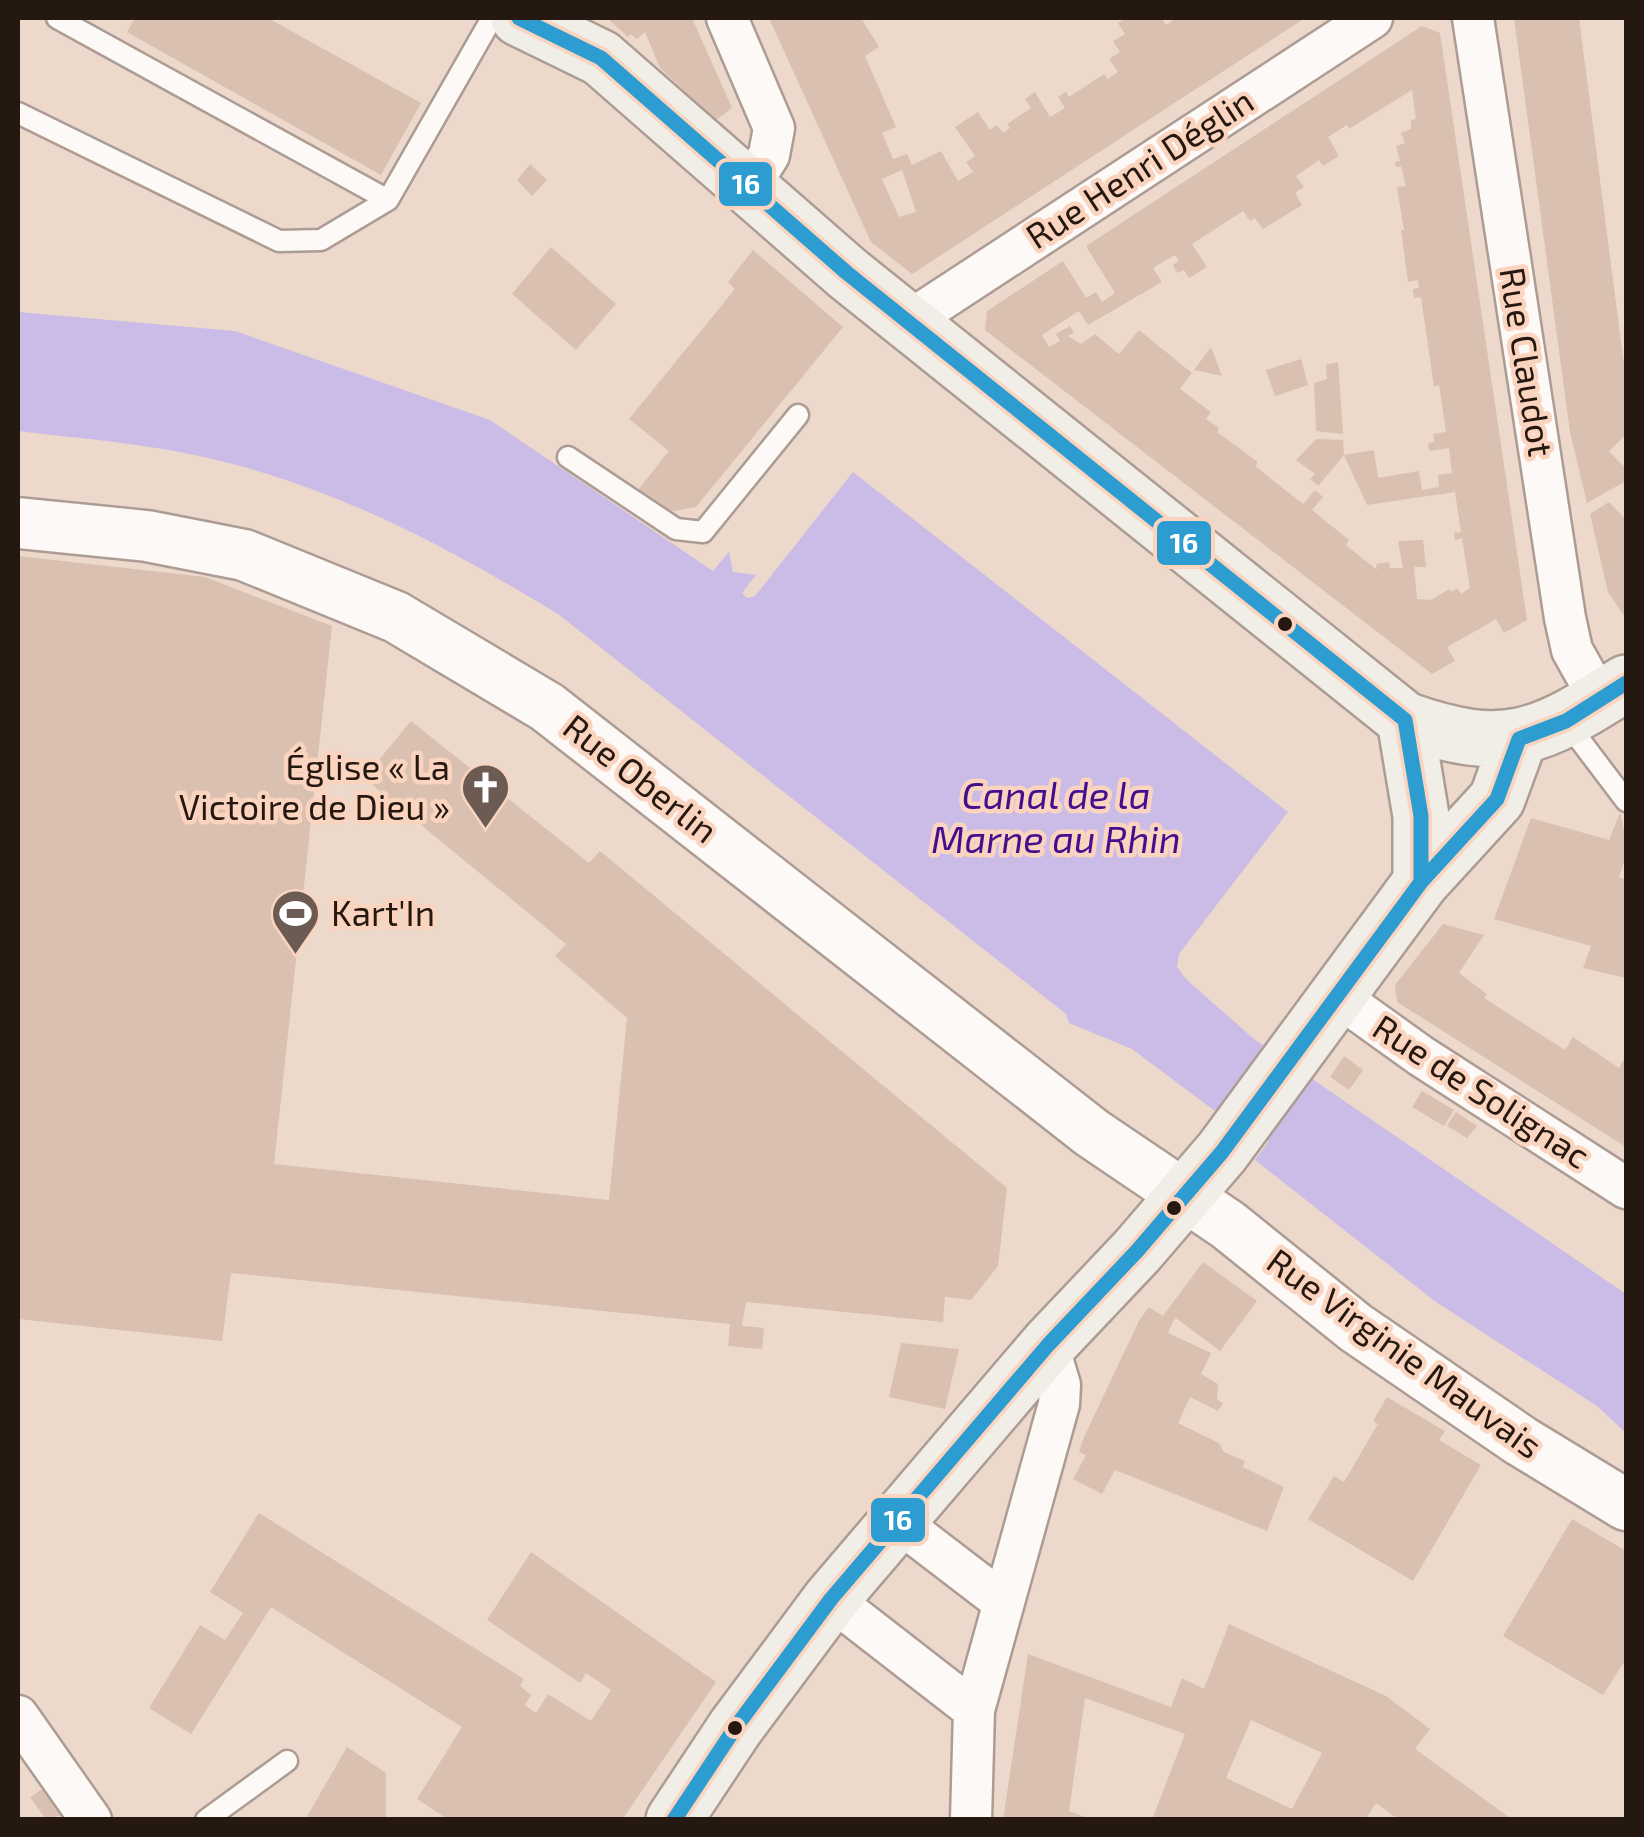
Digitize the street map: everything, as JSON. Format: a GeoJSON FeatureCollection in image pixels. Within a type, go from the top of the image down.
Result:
{"type":"FeatureCollection","features":[{"type":"Feature","properties":{"kind":"main road"},"geometry":{"type":"LineString","coordinates":[[519,18],[601,58],[846,272],[1406,720],[1477,739],[1578,711]]}},
{"type":"Feature","properties":{"kind":"main road"},"geometry":{"type":"LineString","coordinates":[[674,1820],[736,1728],[896,1520],[1048,1345],[1186,1196],[1421,882],[1578,711]]}},
{"type":"Feature","properties":{"kind":"main road"},"geometry":{"type":"LineString","coordinates":[[1406,720],[1421,816],[1421,882]]}},
{"type":"Feature","properties":{"kind":"street"},"geometry":{"type":"LineString","coordinates":[[727,18],[774,128],[769,155],[749,187]]}},
{"type":"Feature","properties":{"kind":"street","name":"Rue Henri Déglin"},"geometry":{"type":"LineString","coordinates":[[909,321],[1372,18]]}},
{"type":"Feature","properties":{"kind":"street","name":"Rue Claudot"},"geometry":{"type":"LineString","coordinates":[[1473,18],[1572,650],[1578,711]]}},
{"type":"Feature","properties":{"kind":"street","name":"Rue Oberlin"},"geometry":{"type":"LineString","coordinates":[[18,522],[148,536],[244,555],[396,617],[547,707],[1092,1133],[1186,1196]]}},
{"type":"Feature","properties":{"kind":"street","name":"Rue de Solignac"},"geometry":{"type":"LineString","coordinates":[[1336,995],[1420,1056],[1626,1188]]}},
{"type":"Feature","properties":{"kind":"street","name":"Rue Virginie Mauvais"},"geometry":{"type":"LineString","coordinates":[[1186,1196],[1228,1224],[1356,1328],[1521,1441],[1626,1505]]}},
{"type":"Feature","properties":{"kind":"street"},"geometry":{"type":"LineString","coordinates":[[971,1820],[974,1710],[1058,1404],[1060,1385],[1048,1345]]}},
{"type":"Feature","properties":{"kind":"street"},"geometry":{"type":"LineString","coordinates":[[896,1520],[1003,1602]]}},
{"type":"Feature","properties":{"kind":"street"},"geometry":{"type":"LineString","coordinates":[[832,1599],[974,1710]]}},
{"type":"Feature","properties":{"kind":"street"},"geometry":{"type":"LineString","coordinates":[[18,1716],[91,1820]]}},
{"type":"Feature","properties":{"kind":"lane"},"geometry":{"type":"LineString","coordinates":[[58,18],[388,200]]}},
{"type":"Feature","properties":{"kind":"lane"},"geometry":{"type":"LineString","coordinates":[[18,113],[278,241],[321,240],[388,200],[492,18]]}},
{"type":"Feature","properties":{"kind":"lane"},"geometry":{"type":"LineString","coordinates":[[568,456],[676,529],[703,532],[798,416]]}},
{"type":"Feature","properties":{"kind":"lane"},"geometry":{"type":"LineString","coordinates":[[1578,711],[1626,801]]}},
{"type":"Feature","properties":{"kind":"lane"},"geometry":{"type":"LineString","coordinates":[[206,1820],[287,1761]]}},
{"type":"Feature","properties":{"kind":"water","name":"Canal de la Marne au Rhin"},"geometry":{"type":"Polygon","coordinates":[[[18,312],[235,331],[490,420],[713,571],[729,552],[733,572],[756,575],[742,593],[747,598],[755,596],[853,472],[1288,812],[1179,954],[1177,967],[1254,1039],[1626,1294],[1626,1433],[1597,1406],[1436,1302],[1255,1160],[1269,1141],[1215,1111],[1132,1049],[1069,1023],[1066,1014],[558,614],[395,524],[310,488],[170,450],[18,431],[18,312]]]}},
{"type":"Feature","properties":{"kind":"building"},"geometry":{"type":"Polygon","coordinates":[[[135,18],[268,18],[421,103],[381,175],[127,32],[135,18]]]}},
{"type":"Feature","properties":{"kind":"building"},"geometry":{"type":"Polygon","coordinates":[[[607,18],[692,18],[732,108],[716,120],[660,68],[645,32],[637,39],[631,34],[628,37],[607,18]]]}},
{"type":"Feature","properties":{"kind":"building"},"geometry":{"type":"Polygon","coordinates":[[[769,18],[861,18],[879,47],[865,56],[896,127],[882,133],[893,159],[907,154],[912,165],[941,151],[958,181],[973,172],[966,162],[975,156],[955,127],[978,112],[990,130],[997,125],[1003,133],[1010,128],[1007,124],[1031,108],[1025,99],[1035,92],[1050,117],[1065,108],[1058,97],[1066,92],[1069,97],[1104,74],[1108,79],[1118,72],[1109,59],[1120,52],[1113,41],[1125,34],[1118,23],[1127,18],[1161,18],[1166,25],[1177,18],[1305,18],[912,274],[871,242],[769,18]],[[902,170],[882,179],[899,217],[916,212],[902,170]]]}},
{"type":"Feature","properties":{"kind":"building"},"geometry":{"type":"Polygon","coordinates":[[[1514,18],[1579,18],[1626,380],[1626,435],[1609,451],[1626,469],[1626,481],[1587,503],[1570,432],[1514,18]]]}},
{"type":"Feature","properties":{"kind":"building"},"geometry":{"type":"Polygon","coordinates":[[[1422,26],[1440,33],[1527,620],[1504,633],[1496,619],[1447,647],[1455,661],[1432,674],[985,330],[987,311],[1063,261],[1086,298],[1096,292],[1102,302],[1115,293],[1086,246],[1422,26]],[[1412,90],[1349,129],[1347,125],[1328,137],[1339,156],[1323,166],[1319,160],[1296,176],[1304,187],[1295,193],[1302,205],[1263,229],[1243,211],[1192,244],[1207,267],[1189,278],[1184,270],[1177,273],[1173,265],[1179,261],[1175,255],[1153,268],[1162,282],[1088,325],[1079,311],[1042,335],[1049,347],[1060,341],[1056,334],[1070,326],[1074,333],[1068,336],[1081,344],[1095,334],[1119,354],[1139,330],[1192,373],[1180,389],[1211,412],[1206,419],[1219,428],[1217,432],[1258,462],[1255,466],[1303,504],[1315,490],[1323,497],[1312,510],[1349,540],[1346,545],[1377,570],[1376,564],[1389,562],[1390,568],[1403,568],[1398,541],[1423,540],[1426,567],[1414,567],[1417,599],[1431,600],[1449,589],[1451,592],[1457,588],[1461,594],[1470,588],[1462,538],[1455,540],[1454,533],[1461,532],[1455,492],[1367,505],[1344,455],[1374,450],[1378,478],[1419,471],[1422,490],[1439,487],[1438,475],[1452,473],[1449,448],[1429,451],[1433,434],[1446,432],[1439,385],[1434,387],[1421,297],[1414,298],[1418,280],[1408,282],[1401,230],[1397,187],[1406,186],[1401,166],[1396,167],[1395,162],[1400,161],[1396,146],[1405,143],[1401,133],[1411,129],[1411,120],[1416,119],[1412,90]]]}},
{"type":"Feature","properties":{"kind":"building"},"geometry":{"type":"Polygon","coordinates":[[[530,164],[547,180],[532,196],[517,180],[530,164]]]}},
{"type":"Feature","properties":{"kind":"building"},"geometry":{"type":"Polygon","coordinates":[[[551,247],[616,304],[576,350],[512,294],[551,247]]]}},
{"type":"Feature","properties":{"kind":"building"},"geometry":{"type":"Polygon","coordinates":[[[753,250],[843,327],[696,507],[669,512],[638,490],[669,451],[629,419],[735,289],[728,282],[753,250]]]}},
{"type":"Feature","properties":{"kind":"building"},"geometry":{"type":"Polygon","coordinates":[[[1211,347],[1222,376],[1194,370],[1211,347]]]}},
{"type":"Feature","properties":{"kind":"building"},"geometry":{"type":"Polygon","coordinates":[[[1301,359],[1308,385],[1275,396],[1266,370],[1301,359]]]}},
{"type":"Feature","properties":{"kind":"building"},"geometry":{"type":"Polygon","coordinates":[[[1338,362],[1343,434],[1316,431],[1314,383],[1327,379],[1326,365],[1338,362]]]}},
{"type":"Feature","properties":{"kind":"building"},"geometry":{"type":"Polygon","coordinates":[[[1316,439],[1343,440],[1344,455],[1318,486],[1310,479],[1315,474],[1296,460],[1316,439]]]}},
{"type":"Feature","properties":{"kind":"building"},"geometry":{"type":"Polygon","coordinates":[[[1609,502],[1626,520],[1626,619],[1608,592],[1590,514],[1609,502]]]}},
{"type":"Feature","properties":{"kind":"building"},"geometry":{"type":"Polygon","coordinates":[[[18,556],[205,577],[332,626],[274,1164],[609,1200],[627,1018],[555,956],[566,944],[364,778],[411,721],[589,863],[600,851],[1007,1188],[998,1266],[971,1300],[945,1297],[943,1322],[746,1302],[742,1326],[764,1328],[762,1349],[728,1346],[730,1324],[231,1273],[222,1341],[18,1319],[18,556]]]}},
{"type":"Feature","properties":{"kind":"building"},"geometry":{"type":"Polygon","coordinates":[[[1620,813],[1626,840],[1619,877],[1626,880],[1626,978],[1583,968],[1591,946],[1494,919],[1531,818],[1609,840],[1620,813]]]}},
{"type":"Feature","properties":{"kind":"building"},"geometry":{"type":"Polygon","coordinates":[[[1443,924],[1484,935],[1459,973],[1487,994],[1484,998],[1565,1050],[1573,1037],[1619,1068],[1626,1056],[1626,1147],[1397,1002],[1395,985],[1443,924]]]}},
{"type":"Feature","properties":{"kind":"building"},"geometry":{"type":"Polygon","coordinates":[[[1344,1056],[1363,1070],[1349,1090],[1330,1077],[1344,1056]]]}},
{"type":"Feature","properties":{"kind":"building"},"geometry":{"type":"Polygon","coordinates":[[[1422,1091],[1454,1110],[1444,1126],[1412,1107],[1422,1091]]]}},
{"type":"Feature","properties":{"kind":"building"},"geometry":{"type":"Polygon","coordinates":[[[1456,1112],[1477,1126],[1467,1138],[1447,1126],[1456,1112]]]}},
{"type":"Feature","properties":{"kind":"building"},"geometry":{"type":"Polygon","coordinates":[[[1203,1262],[1257,1301],[1220,1351],[1176,1318],[1173,1321],[1168,1333],[1211,1353],[1201,1374],[1218,1384],[1217,1400],[1223,1403],[1218,1411],[1190,1397],[1178,1423],[1219,1443],[1224,1452],[1245,1461],[1243,1467],[1284,1487],[1267,1531],[1115,1470],[1102,1494],[1073,1479],[1086,1455],[1079,1452],[1084,1437],[1139,1321],[1149,1307],[1163,1316],[1203,1262]]]}},
{"type":"Feature","properties":{"kind":"building"},"geometry":{"type":"Polygon","coordinates":[[[901,1343],[959,1349],[945,1409],[889,1397],[901,1343]]]}},
{"type":"Feature","properties":{"kind":"building"},"geometry":{"type":"Polygon","coordinates":[[[1387,1397],[1445,1431],[1439,1440],[1481,1465],[1413,1581],[1308,1519],[1334,1476],[1344,1482],[1378,1424],[1373,1421],[1387,1397]]]}},
{"type":"Feature","properties":{"kind":"building"},"geometry":{"type":"Polygon","coordinates":[[[259,1513],[524,1679],[520,1686],[531,1695],[525,1705],[536,1713],[548,1694],[591,1721],[611,1690],[586,1673],[580,1683],[487,1620],[531,1552],[716,1682],[622,1820],[449,1820],[417,1799],[462,1727],[271,1607],[191,1734],[149,1708],[200,1625],[225,1640],[243,1613],[210,1592],[259,1513]]]}},
{"type":"Feature","properties":{"kind":"building"},"geometry":{"type":"Polygon","coordinates":[[[1572,1519],[1626,1551],[1626,1659],[1603,1695],[1503,1636],[1572,1519]]]}},
{"type":"Feature","properties":{"kind":"building"},"geometry":{"type":"Polygon","coordinates":[[[1229,1624],[1386,1696],[1430,1729],[1415,1749],[1513,1820],[1399,1820],[1376,1803],[1365,1820],[1152,1820],[1185,1734],[1085,1698],[1069,1811],[1093,1820],[1003,1820],[1028,1654],[1171,1707],[1182,1678],[1204,1689],[1229,1624]],[[1251,1720],[1226,1778],[1292,1809],[1322,1753],[1251,1720]]]}},
{"type":"Feature","properties":{"kind":"building"},"geometry":{"type":"Polygon","coordinates":[[[347,1747],[386,1773],[386,1820],[305,1820],[347,1747]]]}},
{"type":"Feature","properties":{"kind":"building"},"geometry":{"type":"Polygon","coordinates":[[[46,1787],[65,1815],[45,1818],[30,1797],[46,1787]]]}},
{"type":"Feature","properties":{"kind":"transit line","name":"16"},"geometry":{"type":"LineString","coordinates":[[519,18],[601,58],[847,273],[1405,720]]}},
{"type":"Feature","properties":{"kind":"transit line","name":"16"},"geometry":{"type":"LineString","coordinates":[[674,1820],[735,1728],[831,1599],[1048,1345],[1137,1251],[1222,1152],[1421,882],[1497,799],[1519,739],[1566,721],[1626,683]]}},
{"type":"Feature","properties":{"kind":"transit line","name":"16"},"geometry":{"type":"LineString","coordinates":[[1388,927],[1421,882],[1421,816],[1405,720]]}},
{"type":"Feature","properties":{"kind":"place","name":"Église « La Victoire de Dieu »"},"geometry":{"type":"Point","coordinates":[485,830]}},
{"type":"Feature","properties":{"kind":"place","name":"Kart'In"},"geometry":{"type":"Point","coordinates":[296,956]}}]}
